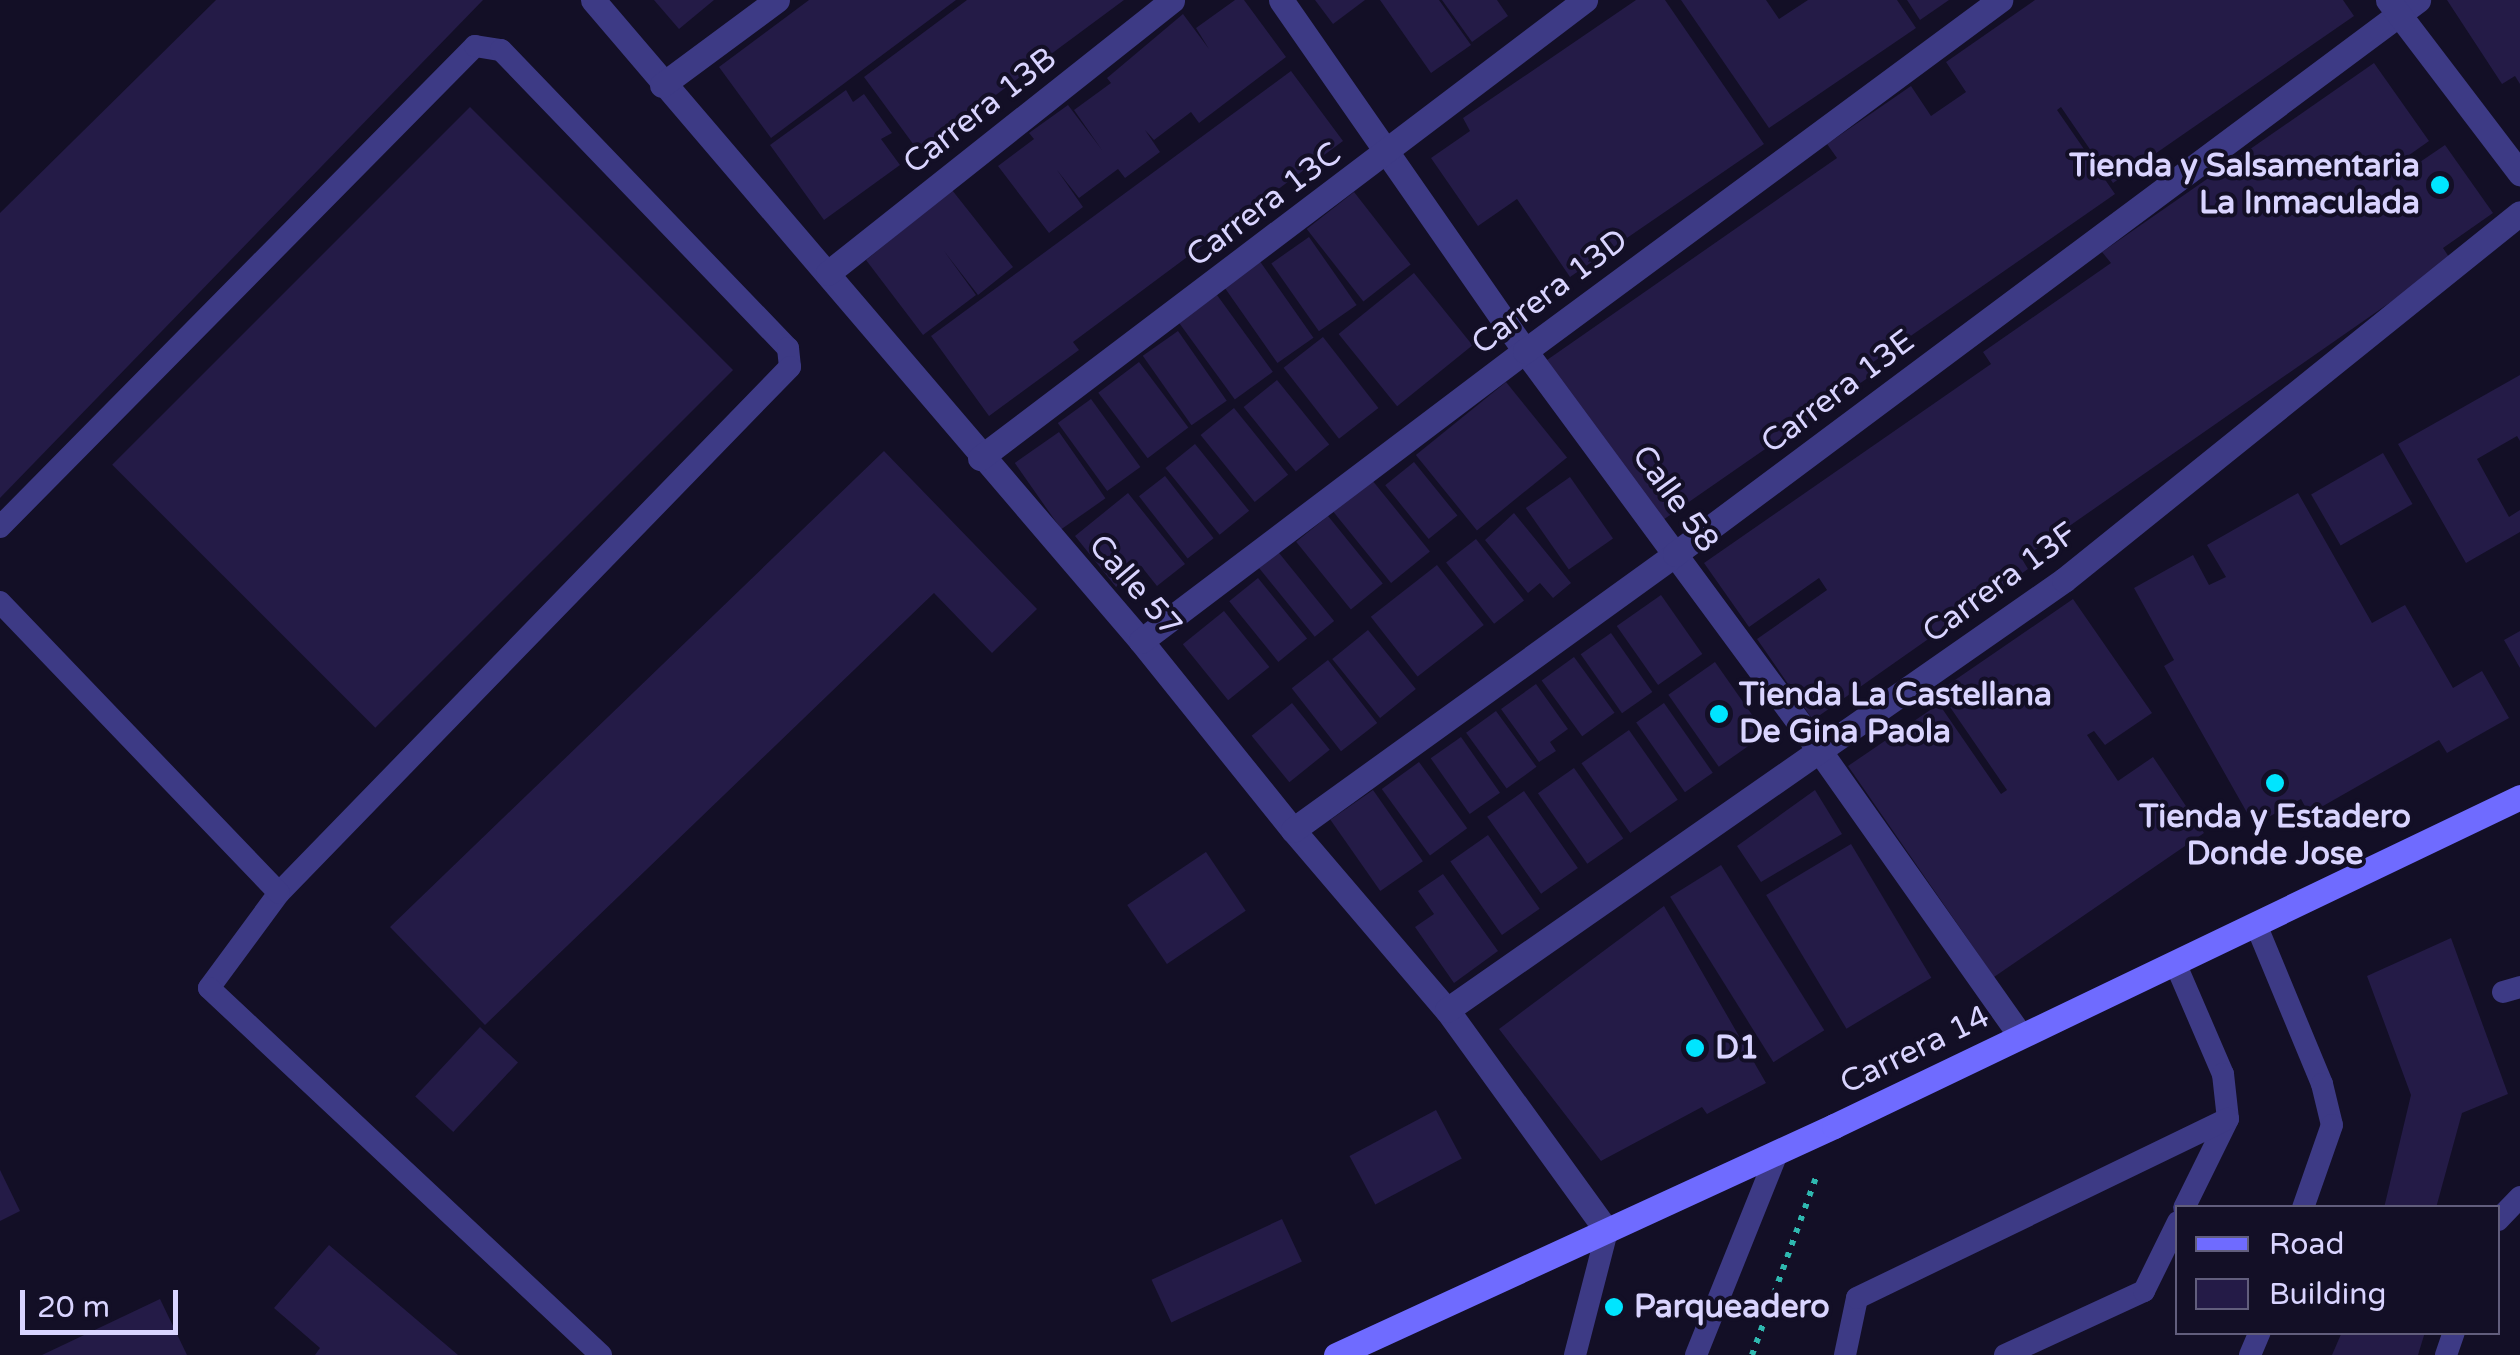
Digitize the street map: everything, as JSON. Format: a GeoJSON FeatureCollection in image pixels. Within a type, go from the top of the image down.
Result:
{"type":"FeatureCollection","features":[{"type":"Feature","properties":{"kind":"main road","name":"Carrera 14"},"geometry":{"type":"LineString","coordinates":[[1336,1355],[2176,965],[2520,797]]}},
{"type":"Feature","properties":{"kind":"street","name":"Calle 57"},"geometry":{"type":"LineString","coordinates":[[593,0],[662,85],[828,273],[980,458],[1142,642],[1293,830],[1447,1010],[1607,1231]]}},
{"type":"Feature","properties":{"kind":"street"},"geometry":{"type":"LineString","coordinates":[[662,85],[777,0]]}},
{"type":"Feature","properties":{"kind":"street","name":"Carrera 13B"},"geometry":{"type":"LineString","coordinates":[[828,273],[1172,0]]}},
{"type":"Feature","properties":{"kind":"street","name":"Calle 58"},"geometry":{"type":"LineString","coordinates":[[1282,0],[1525,350],[1821,753],[2020,1035]]}},
{"type":"Feature","properties":{"kind":"street","name":"Carrera 13C"},"geometry":{"type":"LineString","coordinates":[[980,458],[1388,153],[1585,0]]}},
{"type":"Feature","properties":{"kind":"street","name":"Carrera 13D"},"geometry":{"type":"LineString","coordinates":[[1142,642],[1525,350],[2000,0]]}},
{"type":"Feature","properties":{"kind":"street"},"geometry":{"type":"LineString","coordinates":[[2401,5],[2520,173]]}},
{"type":"Feature","properties":{"kind":"street","name":"Carrera 13E"},"geometry":{"type":"LineString","coordinates":[[1293,830],[1676,554],[2401,5]]}},
{"type":"Feature","properties":{"kind":"street","name":"Carrera 13F"},"geometry":{"type":"LineString","coordinates":[[1447,1010],[2064,580],[2520,213]]}},
{"type":"Feature","properties":{"kind":"lane"},"geometry":{"type":"LineString","coordinates":[[0,527],[475,46],[502,50],[788,348],[790,367],[279,893],[209,988],[601,1355]]}},
{"type":"Feature","properties":{"kind":"lane"},"geometry":{"type":"LineString","coordinates":[[0,602],[279,893]]}},
{"type":"Feature","properties":{"kind":"lane"},"geometry":{"type":"LineString","coordinates":[[2256,927],[2322,1084],[2332,1125],[2304,1205]]}},
{"type":"Feature","properties":{"kind":"lane"},"geometry":{"type":"LineString","coordinates":[[2176,965],[2223,1074],[2228,1119],[2185,1205]]}},
{"type":"Feature","properties":{"kind":"lane"},"geometry":{"type":"LineString","coordinates":[[1845,1355],[1857,1298],[2228,1119]]}},
{"type":"Feature","properties":{"kind":"lane"},"geometry":{"type":"LineString","coordinates":[[1696,1355],[1777,1152]]}},
{"type":"Feature","properties":{"kind":"lane"},"geometry":{"type":"LineString","coordinates":[[2500,1218],[2520,1198]]}},
{"type":"Feature","properties":{"kind":"lane"},"geometry":{"type":"LineString","coordinates":[[2006,1355],[2144,1291],[2175,1228]]}},
{"type":"Feature","properties":{"kind":"lane"},"geometry":{"type":"LineString","coordinates":[[1575,1354],[1607,1231]]}},
{"type":"Feature","properties":{"kind":"path"},"geometry":{"type":"LineString","coordinates":[[1752,1355],[1834,1126]]}},
{"type":"Feature","properties":{"kind":"building"},"geometry":{"type":"Polygon","coordinates":[[[216,0],[483,0],[0,498],[0,213],[216,0]]]}},
{"type":"Feature","properties":{"kind":"building"},"geometry":{"type":"Polygon","coordinates":[[[654,0],[714,0],[679,29],[654,0]]]}},
{"type":"Feature","properties":{"kind":"building"},"geometry":{"type":"Polygon","coordinates":[[[809,0],[956,0],[771,138],[719,67],[809,0]]]}},
{"type":"Feature","properties":{"kind":"building"},"geometry":{"type":"Polygon","coordinates":[[[967,0],[1124,0],[919,152],[864,77],[967,0]]]}},
{"type":"Feature","properties":{"kind":"building"},"geometry":{"type":"Polygon","coordinates":[[[1235,0],[1244,0],[1286,57],[1199,123],[1191,112],[1154,140],[1145,130],[1160,152],[1125,178],[1118,169],[1079,198],[1057,170],[1083,207],[1049,233],[998,166],[1034,139],[1029,133],[1068,105],[1102,150],[1074,110],[1111,83],[1107,78],[1183,14],[1209,49],[1196,28],[1235,0]]]}},
{"type":"Feature","properties":{"kind":"building"},"geometry":{"type":"Polygon","coordinates":[[[1315,0],[1365,0],[1333,24],[1315,0]]]}},
{"type":"Feature","properties":{"kind":"building"},"geometry":{"type":"Polygon","coordinates":[[[1380,0],[1439,0],[1471,45],[1431,73],[1380,0]]]}},
{"type":"Feature","properties":{"kind":"building"},"geometry":{"type":"Polygon","coordinates":[[[1442,0],[1497,0],[1508,16],[1472,42],[1442,0]]]}},
{"type":"Feature","properties":{"kind":"building"},"geometry":{"type":"Polygon","coordinates":[[[1636,0],[1665,0],[1764,144],[1570,277],[1517,199],[1478,226],[1431,158],[1470,131],[1463,118],[1636,0]]]}},
{"type":"Feature","properties":{"kind":"building"},"geometry":{"type":"Polygon","coordinates":[[[1681,0],[1766,0],[1779,19],[1808,0],[1897,0],[1916,28],[1769,128],[1681,0]]]}},
{"type":"Feature","properties":{"kind":"building"},"geometry":{"type":"Polygon","coordinates":[[[1907,0],[1949,0],[1920,20],[1907,0]]]}},
{"type":"Feature","properties":{"kind":"building"},"geometry":{"type":"Polygon","coordinates":[[[2035,0],[2343,0],[2354,16],[2113,183],[2061,107],[2057,110],[2115,194],[1866,367],[1872,375],[1660,522],[1547,360],[1837,158],[1827,144],[1911,86],[1931,116],[1966,92],[1946,62],[2035,0]]]}},
{"type":"Feature","properties":{"kind":"building"},"geometry":{"type":"Polygon","coordinates":[[[2447,0],[2520,0],[2520,84],[2515,76],[2502,84],[2447,0]]]}},
{"type":"Feature","properties":{"kind":"building"},"geometry":{"type":"Polygon","coordinates":[[[2374,63],[2429,141],[2388,170],[2395,179],[2445,145],[2493,213],[2443,248],[2451,260],[2022,559],[2028,569],[1813,720],[1757,639],[1827,590],[1819,578],[1749,627],[1704,563],[1991,364],[1983,352],[2111,263],[2102,252],[2374,63]]]}},
{"type":"Feature","properties":{"kind":"building"},"geometry":{"type":"Polygon","coordinates":[[[1291,71],[1343,141],[1073,342],[1079,350],[989,416],[931,336],[1291,71]]]}},
{"type":"Feature","properties":{"kind":"building"},"geometry":{"type":"Polygon","coordinates":[[[846,90],[853,102],[864,94],[892,133],[881,139],[900,165],[824,220],[770,145],[846,90]]]}},
{"type":"Feature","properties":{"kind":"building"},"geometry":{"type":"Polygon","coordinates":[[[470,107],[733,370],[375,728],[112,465],[470,107]]]}},
{"type":"Feature","properties":{"kind":"building"},"geometry":{"type":"Polygon","coordinates":[[[952,190],[1013,267],[978,295],[944,251],[976,295],[923,335],[866,260],[952,190]]]}},
{"type":"Feature","properties":{"kind":"building"},"geometry":{"type":"Polygon","coordinates":[[[1354,192],[1411,264],[1363,301],[1307,229],[1354,192]]]}},
{"type":"Feature","properties":{"kind":"building"},"geometry":{"type":"Polygon","coordinates":[[[1309,237],[1357,305],[1319,331],[1271,263],[1309,237]]]}},
{"type":"Feature","properties":{"kind":"building"},"geometry":{"type":"Polygon","coordinates":[[[1259,260],[1313,338],[1277,363],[1223,285],[1259,260]]]}},
{"type":"Feature","properties":{"kind":"building"},"geometry":{"type":"Polygon","coordinates":[[[1414,273],[1473,345],[1397,406],[1339,334],[1414,273]]]}},
{"type":"Feature","properties":{"kind":"building"},"geometry":{"type":"Polygon","coordinates":[[[1217,295],[1273,372],[1235,399],[1179,323],[1217,295]]]}},
{"type":"Feature","properties":{"kind":"building"},"geometry":{"type":"Polygon","coordinates":[[[1178,331],[1227,401],[1192,425],[1143,356],[1178,331]]]}},
{"type":"Feature","properties":{"kind":"building"},"geometry":{"type":"Polygon","coordinates":[[[1323,337],[1378,408],[1339,439],[1284,368],[1323,337]]]}},
{"type":"Feature","properties":{"kind":"building"},"geometry":{"type":"Polygon","coordinates":[[[1139,362],[1188,427],[1148,458],[1098,393],[1139,362]]]}},
{"type":"Feature","properties":{"kind":"building"},"geometry":{"type":"Polygon","coordinates":[[[2520,375],[2520,441],[2517,436],[2477,459],[2509,517],[2520,510],[2520,532],[2466,563],[2398,444],[2520,375]]]}},
{"type":"Feature","properties":{"kind":"building"},"geometry":{"type":"Polygon","coordinates":[[[1277,380],[1329,445],[1296,472],[1244,407],[1277,380]]]}},
{"type":"Feature","properties":{"kind":"building"},"geometry":{"type":"Polygon","coordinates":[[[1506,382],[1567,457],[1477,530],[1416,455],[1506,382]]]}},
{"type":"Feature","properties":{"kind":"building"},"geometry":{"type":"Polygon","coordinates":[[[1091,399],[1140,467],[1107,491],[1058,423],[1091,399]]]}},
{"type":"Feature","properties":{"kind":"building"},"geometry":{"type":"Polygon","coordinates":[[[1234,408],[1288,475],[1255,502],[1201,435],[1234,408]]]}},
{"type":"Feature","properties":{"kind":"building"},"geometry":{"type":"Polygon","coordinates":[[[1059,432],[1105,498],[1061,529],[1015,463],[1059,432]]]}},
{"type":"Feature","properties":{"kind":"building"},"geometry":{"type":"Polygon","coordinates":[[[1195,444],[1249,511],[1220,535],[1165,468],[1195,444]]]}},
{"type":"Feature","properties":{"kind":"building"},"geometry":{"type":"Polygon","coordinates":[[[884,451],[1037,609],[992,653],[934,593],[485,1025],[390,927],[884,451]]]}},
{"type":"Feature","properties":{"kind":"building"},"geometry":{"type":"Polygon","coordinates":[[[2383,453],[2412,504],[2341,546],[2311,494],[2383,453]]]}},
{"type":"Feature","properties":{"kind":"building"},"geometry":{"type":"Polygon","coordinates":[[[1414,462],[1457,516],[1429,539],[1385,485],[1414,462]]]}},
{"type":"Feature","properties":{"kind":"building"},"geometry":{"type":"Polygon","coordinates":[[[1165,476],[1214,538],[1188,559],[1139,496],[1165,476]]]}},
{"type":"Feature","properties":{"kind":"building"},"geometry":{"type":"Polygon","coordinates":[[[1570,477],[1613,538],[1569,569],[1526,508],[1570,477]]]}},
{"type":"Feature","properties":{"kind":"building"},"geometry":{"type":"Polygon","coordinates":[[[1372,480],[1430,551],[1391,583],[1333,511],[1372,480]]]}},
{"type":"Feature","properties":{"kind":"building"},"geometry":{"type":"Polygon","coordinates":[[[1128,493],[1185,564],[1157,586],[1141,566],[1116,587],[1075,536],[1128,493]]]}},
{"type":"Feature","properties":{"kind":"building"},"geometry":{"type":"Polygon","coordinates":[[[2298,493],[2372,623],[2405,605],[2453,688],[2482,671],[2509,718],[2447,753],[2439,740],[2309,814],[2301,799],[2254,825],[2164,666],[2174,660],[2134,588],[2193,555],[2209,585],[2226,577],[2207,545],[2298,493]]]}},
{"type":"Feature","properties":{"kind":"building"},"geometry":{"type":"Polygon","coordinates":[[[1514,513],[1571,583],[1553,598],[1540,583],[1528,593],[1485,540],[1514,513]]]}},
{"type":"Feature","properties":{"kind":"building"},"geometry":{"type":"Polygon","coordinates":[[[1328,516],[1383,584],[1351,609],[1296,542],[1328,516]]]}},
{"type":"Feature","properties":{"kind":"building"},"geometry":{"type":"Polygon","coordinates":[[[1476,539],[1524,600],[1494,624],[1446,562],[1476,539]]]}},
{"type":"Feature","properties":{"kind":"building"},"geometry":{"type":"Polygon","coordinates":[[[1275,548],[1334,621],[1315,637],[1256,564],[1275,548]]]}},
{"type":"Feature","properties":{"kind":"building"},"geometry":{"type":"Polygon","coordinates":[[[1437,565],[1484,625],[1418,677],[1371,617],[1437,565]]]}},
{"type":"Feature","properties":{"kind":"building"},"geometry":{"type":"Polygon","coordinates":[[[1258,578],[1307,639],[1278,662],[1229,601],[1258,578]]]}},
{"type":"Feature","properties":{"kind":"building"},"geometry":{"type":"Polygon","coordinates":[[[1661,595],[1702,654],[1658,685],[1617,626],[1661,595]]]}},
{"type":"Feature","properties":{"kind":"building"},"geometry":{"type":"Polygon","coordinates":[[[2073,599],[2152,713],[2105,745],[2094,731],[2087,735],[2118,781],[2153,757],[2204,833],[1994,977],[1848,766],[1939,704],[2001,794],[2007,790],[1939,691],[2073,599]]]}},
{"type":"Feature","properties":{"kind":"building"},"geometry":{"type":"Polygon","coordinates":[[[1224,611],[1269,667],[1228,700],[1183,644],[1224,611]]]}},
{"type":"Feature","properties":{"kind":"building"},"geometry":{"type":"Polygon","coordinates":[[[1368,630],[1416,689],[1380,718],[1332,659],[1368,630]]]}},
{"type":"Feature","properties":{"kind":"building"},"geometry":{"type":"Polygon","coordinates":[[[2520,631],[2520,668],[2504,640],[2520,631]]]}},
{"type":"Feature","properties":{"kind":"building"},"geometry":{"type":"Polygon","coordinates":[[[1611,633],[1652,692],[1622,713],[1581,654],[1611,633]]]}},
{"type":"Feature","properties":{"kind":"building"},"geometry":{"type":"Polygon","coordinates":[[[1574,657],[1615,713],[1582,736],[1542,681],[1574,657]]]}},
{"type":"Feature","properties":{"kind":"building"},"geometry":{"type":"Polygon","coordinates":[[[1328,660],[1377,723],[1341,751],[1292,688],[1328,660]]]}},
{"type":"Feature","properties":{"kind":"building"},"geometry":{"type":"Polygon","coordinates":[[[1715,662],[1765,734],[1719,767],[1668,695],[1715,662]]]}},
{"type":"Feature","properties":{"kind":"building"},"geometry":{"type":"Polygon","coordinates":[[[1536,684],[1568,729],[1550,742],[1556,751],[1539,762],[1501,709],[1536,684]]]}},
{"type":"Feature","properties":{"kind":"building"},"geometry":{"type":"Polygon","coordinates":[[[1292,703],[1330,750],[1289,782],[1252,736],[1292,703]]]}},
{"type":"Feature","properties":{"kind":"building"},"geometry":{"type":"Polygon","coordinates":[[[1664,703],[1713,773],[1685,792],[1636,723],[1664,703]]]}},
{"type":"Feature","properties":{"kind":"building"},"geometry":{"type":"Polygon","coordinates":[[[1496,711],[1537,767],[1507,789],[1466,733],[1496,711]]]}},
{"type":"Feature","properties":{"kind":"building"},"geometry":{"type":"Polygon","coordinates":[[[1629,730],[1678,800],[1630,833],[1581,763],[1629,730]]]}},
{"type":"Feature","properties":{"kind":"building"},"geometry":{"type":"Polygon","coordinates":[[[1461,737],[1500,793],[1470,814],[1431,758],[1461,737]]]}},
{"type":"Feature","properties":{"kind":"building"},"geometry":{"type":"Polygon","coordinates":[[[1419,762],[1467,828],[1430,855],[1382,789],[1419,762]]]}},
{"type":"Feature","properties":{"kind":"building"},"geometry":{"type":"Polygon","coordinates":[[[1574,768],[1623,838],[1587,864],[1538,793],[1574,768]]]}},
{"type":"Feature","properties":{"kind":"building"},"geometry":{"type":"Polygon","coordinates":[[[1373,790],[1423,861],[1380,891],[1330,820],[1373,790]]]}},
{"type":"Feature","properties":{"kind":"building"},"geometry":{"type":"Polygon","coordinates":[[[1815,790],[1842,834],[1761,882],[1737,846],[1815,790]]]}},
{"type":"Feature","properties":{"kind":"building"},"geometry":{"type":"Polygon","coordinates":[[[1524,791],[1578,868],[1541,894],[1487,817],[1524,791]]]}},
{"type":"Feature","properties":{"kind":"building"},"geometry":{"type":"Polygon","coordinates":[[[1488,835],[1540,909],[1502,935],[1450,861],[1488,835]]]}},
{"type":"Feature","properties":{"kind":"building"},"geometry":{"type":"Polygon","coordinates":[[[1851,844],[1931,978],[1846,1029],[1766,895],[1851,844]]]}},
{"type":"Feature","properties":{"kind":"building"},"geometry":{"type":"Polygon","coordinates":[[[1206,852],[1246,911],[1167,964],[1127,905],[1206,852]]]}},
{"type":"Feature","properties":{"kind":"building"},"geometry":{"type":"Polygon","coordinates":[[[1721,865],[1824,1030],[1773,1062],[1670,897],[1721,865]]]}},
{"type":"Feature","properties":{"kind":"building"},"geometry":{"type":"Polygon","coordinates":[[[1443,874],[1498,951],[1454,983],[1415,927],[1434,914],[1418,891],[1443,874]]]}},
{"type":"Feature","properties":{"kind":"building"},"geometry":{"type":"Polygon","coordinates":[[[1664,906],[1766,1083],[1707,1114],[1702,1107],[1601,1161],[1499,1029],[1664,906]]]}},
{"type":"Feature","properties":{"kind":"building"},"geometry":{"type":"Polygon","coordinates":[[[2451,938],[2508,1094],[2462,1113],[2437,1205],[2385,1205],[2411,1095],[2367,976],[2451,938]]]}},
{"type":"Feature","properties":{"kind":"building"},"geometry":{"type":"Polygon","coordinates":[[[480,1027],[518,1062],[453,1132],[415,1096],[480,1027]]]}},
{"type":"Feature","properties":{"kind":"building"},"geometry":{"type":"Polygon","coordinates":[[[1436,1110],[1462,1159],[1375,1205],[1349,1156],[1436,1110]]]}},
{"type":"Feature","properties":{"kind":"building"},"geometry":{"type":"Polygon","coordinates":[[[0,1170],[20,1211],[0,1221],[0,1170]]]}},
{"type":"Feature","properties":{"kind":"building"},"geometry":{"type":"Polygon","coordinates":[[[1282,1219],[1302,1262],[1171,1322],[1151,1280],[1282,1219]]]}},
{"type":"Feature","properties":{"kind":"building"},"geometry":{"type":"Polygon","coordinates":[[[329,1245],[458,1355],[315,1355],[320,1348],[274,1308],[329,1245]]]}},
{"type":"Feature","properties":{"kind":"building"},"geometry":{"type":"Polygon","coordinates":[[[160,1299],[187,1355],[42,1355],[160,1299]]]}},
{"type":"Feature","properties":{"kind":"building"},"geometry":{"type":"Polygon","coordinates":[[[2341,1335],[2424,1335],[2418,1355],[2332,1355],[2341,1335]]]}},
{"type":"Feature","properties":{"kind":"place","name":"Tienda y Salsamentaria La Inmaculada"},"geometry":{"type":"Point","coordinates":[2440,185]}},
{"type":"Feature","properties":{"kind":"place","name":"Tienda La Castellana De Gina Paola"},"geometry":{"type":"Point","coordinates":[1719,714]}},
{"type":"Feature","properties":{"kind":"place","name":"Tienda y Estadero Donde Jose"},"geometry":{"type":"Point","coordinates":[2275,783]}},
{"type":"Feature","properties":{"kind":"place","name":"D1"},"geometry":{"type":"Point","coordinates":[1695,1048]}},
{"type":"Feature","properties":{"kind":"place","name":"Parqueadero"},"geometry":{"type":"Point","coordinates":[1614,1307]}}]}
